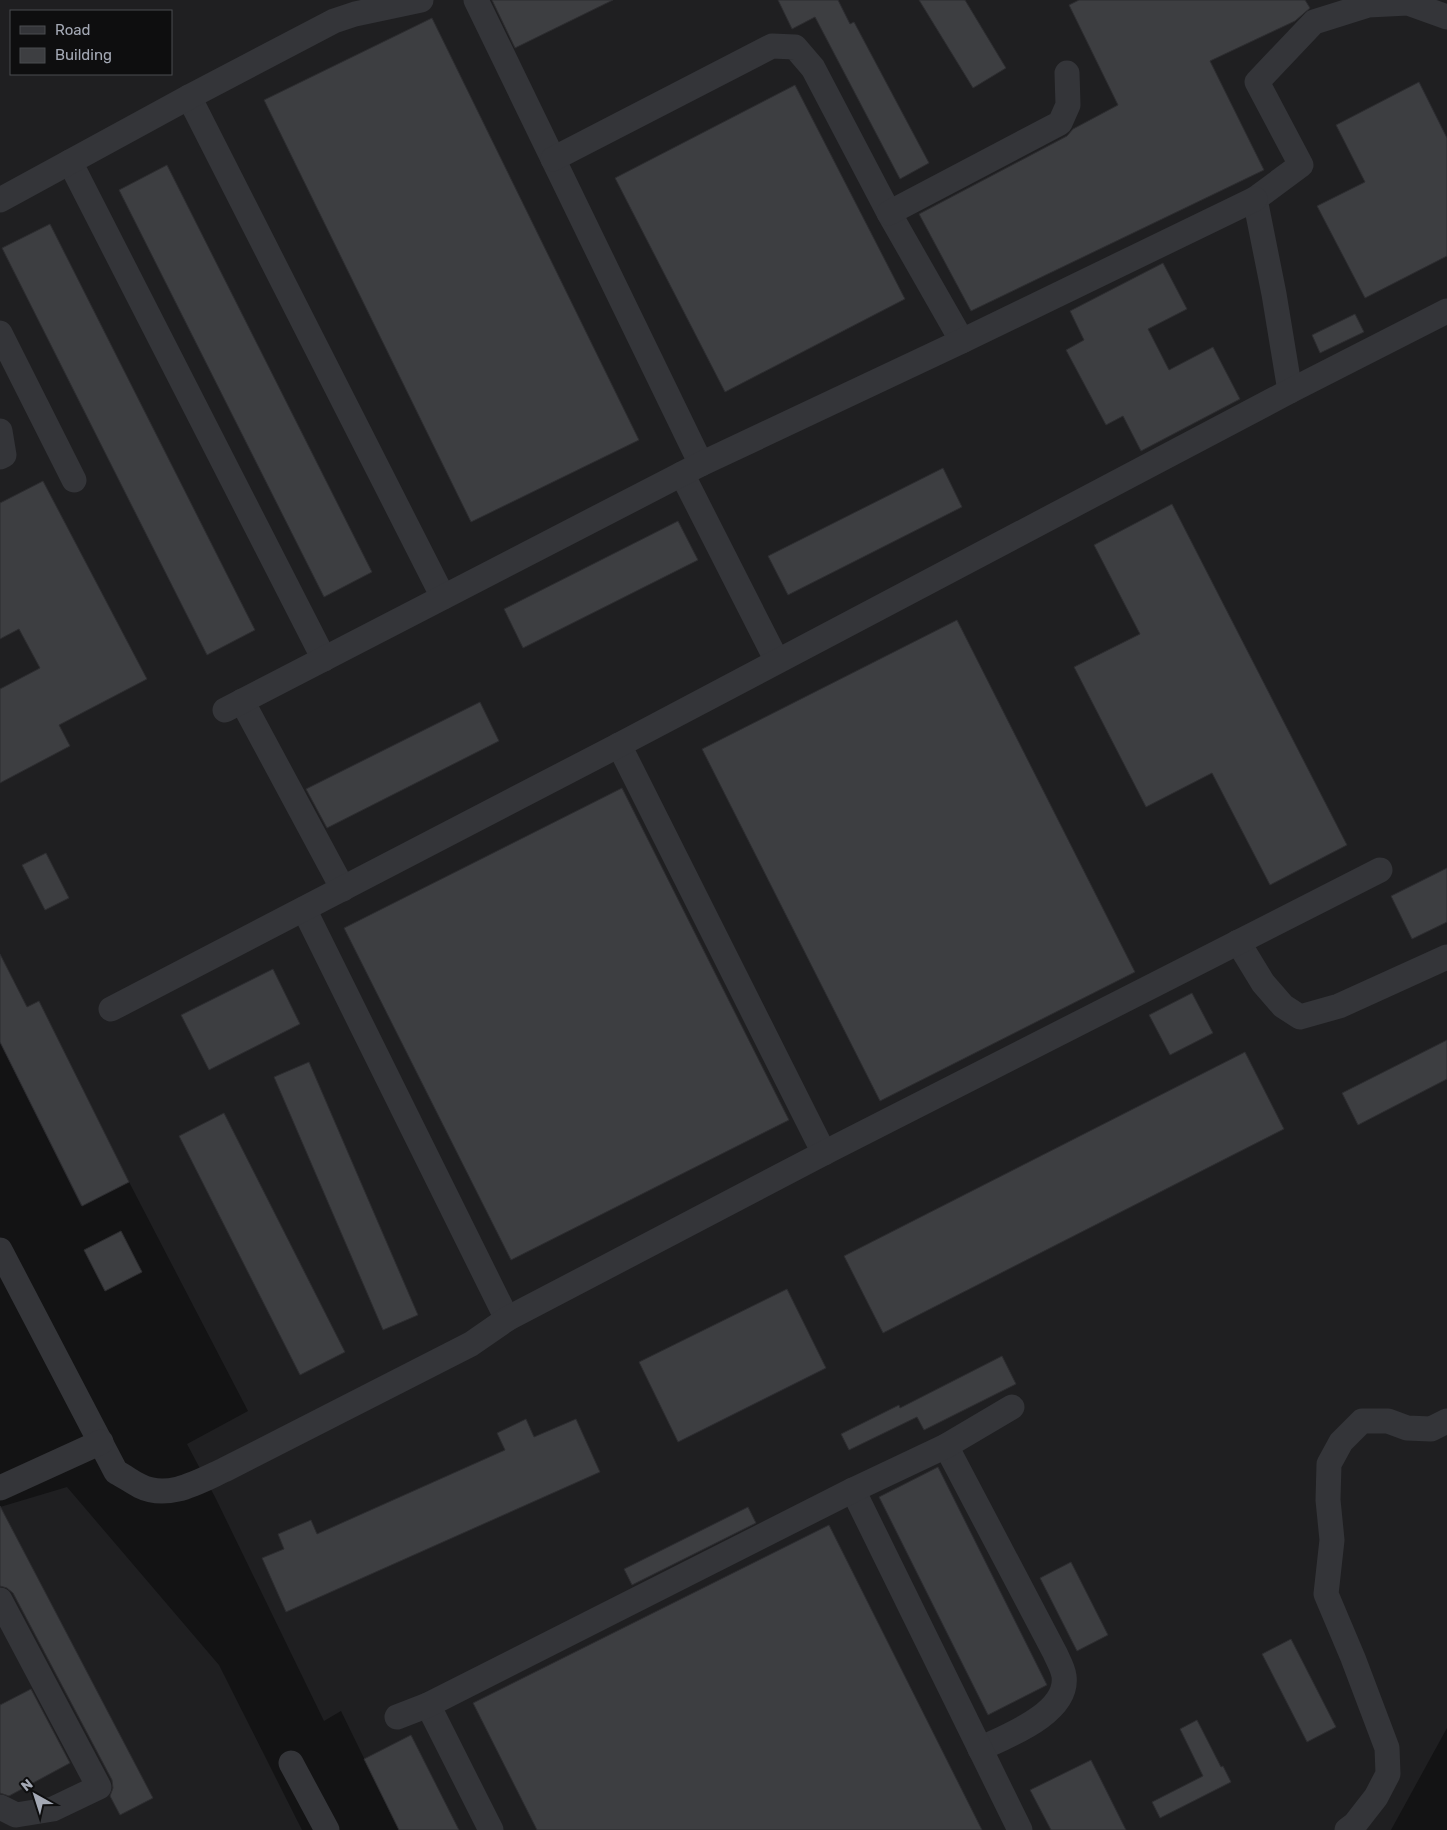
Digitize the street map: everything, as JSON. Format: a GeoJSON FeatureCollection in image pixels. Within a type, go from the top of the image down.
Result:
{"type":"FeatureCollection","features":[{"type":"Feature","properties":{"kind":"street"},"geometry":{"type":"LineString","coordinates":[[0,200],[189,97],[334,21],[355,14],[421,0]]}},
{"type":"Feature","properties":{"kind":"street"},"geometry":{"type":"LineString","coordinates":[[476,0],[553,159],[778,662]]}},
{"type":"Feature","properties":{"kind":"street"},"geometry":{"type":"LineString","coordinates":[[343,889],[233,705],[691,469],[962,341],[1255,198],[1301,165],[1257,82],[1314,22],[1329,0]]}},
{"type":"Feature","properties":{"kind":"street"},"geometry":{"type":"LineString","coordinates":[[1314,22],[1368,5],[1408,3],[1447,16]]}},
{"type":"Feature","properties":{"kind":"street"},"geometry":{"type":"LineString","coordinates":[[553,159],[772,46],[795,47],[813,68],[889,213],[962,341]]}},
{"type":"Feature","properties":{"kind":"street"},"geometry":{"type":"LineString","coordinates":[[889,213],[1060,123],[1068,105],[1067,73]]}},
{"type":"Feature","properties":{"kind":"street"},"geometry":{"type":"LineString","coordinates":[[189,97],[443,597]]}},
{"type":"Feature","properties":{"kind":"street"},"geometry":{"type":"LineString","coordinates":[[70,162],[324,659]]}},
{"type":"Feature","properties":{"kind":"street"},"geometry":{"type":"LineString","coordinates":[[1255,198],[1274,294],[1290,391]]}},
{"type":"Feature","properties":{"kind":"street"},"geometry":{"type":"LineString","coordinates":[[111,1009],[778,662],[1290,391],[1447,311]]}},
{"type":"Feature","properties":{"kind":"street"},"geometry":{"type":"LineString","coordinates":[[0,333],[74,480]]}},
{"type":"Feature","properties":{"kind":"street"},"geometry":{"type":"LineString","coordinates":[[0,431],[4,455],[0,457]]}},
{"type":"Feature","properties":{"kind":"street"},"geometry":{"type":"LineString","coordinates":[[619,745],[824,1153]]}},
{"type":"Feature","properties":{"kind":"street"},"geometry":{"type":"LineString","coordinates":[[0,1250],[116,1472],[141,1487],[167,1492],[191,1485],[471,1344],[507,1320],[824,1153],[1380,870]]}},
{"type":"Feature","properties":{"kind":"street"},"geometry":{"type":"LineString","coordinates":[[304,909],[507,1320]]}},
{"type":"Feature","properties":{"kind":"street"},"geometry":{"type":"LineString","coordinates":[[1238,942],[1262,983],[1283,1006],[1300,1016],[1339,1006],[1447,957]]}},
{"type":"Feature","properties":{"kind":"street"},"geometry":{"type":"LineString","coordinates":[[397,1718],[428,1705],[853,1490],[946,1446],[1012,1407]]}},
{"type":"Feature","properties":{"kind":"street"},"geometry":{"type":"LineString","coordinates":[[1347,1830],[1355,1824],[1376,1796],[1388,1774],[1388,1748],[1326,1594],[1332,1540],[1328,1500],[1329,1464],[1341,1442],[1362,1421],[1388,1421],[1408,1428],[1430,1429],[1447,1421]]}},
{"type":"Feature","properties":{"kind":"street"},"geometry":{"type":"LineString","coordinates":[[0,1488],[101,1442]]}},
{"type":"Feature","properties":{"kind":"street"},"geometry":{"type":"LineString","coordinates":[[946,1446],[1055,1653],[1064,1676],[1060,1695],[1048,1712],[1025,1727],[980,1749]]}},
{"type":"Feature","properties":{"kind":"street"},"geometry":{"type":"LineString","coordinates":[[853,1490],[1020,1830]]}},
{"type":"Feature","properties":{"kind":"street"},"geometry":{"type":"LineString","coordinates":[[0,1600],[100,1787],[53,1809],[16,1815],[0,1807]]}},
{"type":"Feature","properties":{"kind":"street"},"geometry":{"type":"LineString","coordinates":[[428,1705],[491,1830]]}},
{"type":"Feature","properties":{"kind":"street"},"geometry":{"type":"LineString","coordinates":[[292,1763],[327,1830]]}},
{"type":"Feature","properties":{"kind":"shaded area"},"geometry":{"type":"Polygon","coordinates":[[[0,0],[1447,0],[1447,1728],[1391,1830],[399,1830],[341,1711],[324,1721],[216,1499],[187,1444],[248,1411],[129,1182],[81,1206],[0,1042],[0,0]]]}},
{"type":"Feature","properties":{"kind":"shaded area"},"geometry":{"type":"Polygon","coordinates":[[[67,1487],[219,1665],[302,1830],[0,1830],[0,1507],[67,1487]]]}},
{"type":"Feature","properties":{"kind":"building"},"geometry":{"type":"Polygon","coordinates":[[[492,0],[613,0],[515,48],[492,0]]]}},
{"type":"Feature","properties":{"kind":"building"},"geometry":{"type":"Polygon","coordinates":[[[778,0],[838,0],[850,24],[854,22],[929,163],[900,179],[815,17],[792,29],[778,0]]]}},
{"type":"Feature","properties":{"kind":"building"},"geometry":{"type":"Polygon","coordinates":[[[919,0],[965,0],[1006,68],[973,88],[919,0]]]}},
{"type":"Feature","properties":{"kind":"building"},"geometry":{"type":"Polygon","coordinates":[[[1079,0],[1305,0],[1310,8],[1295,21],[1210,61],[1264,170],[971,311],[919,214],[1067,136],[1073,129],[1118,105],[1069,5],[1079,0]]]}},
{"type":"Feature","properties":{"kind":"building"},"geometry":{"type":"Polygon","coordinates":[[[432,18],[639,440],[471,522],[264,100],[432,18]]]}},
{"type":"Feature","properties":{"kind":"building"},"geometry":{"type":"Polygon","coordinates":[[[1419,82],[1447,138],[1447,256],[1365,298],[1317,206],[1365,182],[1336,125],[1419,82]]]}},
{"type":"Feature","properties":{"kind":"building"},"geometry":{"type":"Polygon","coordinates":[[[795,85],[905,299],[725,392],[615,178],[795,85]]]}},
{"type":"Feature","properties":{"kind":"building"},"geometry":{"type":"Polygon","coordinates":[[[167,165],[372,572],[324,597],[119,190],[167,165]]]}},
{"type":"Feature","properties":{"kind":"building"},"geometry":{"type":"Polygon","coordinates":[[[50,224],[255,630],[207,655],[2,248],[50,224]]]}},
{"type":"Feature","properties":{"kind":"building"},"geometry":{"type":"Polygon","coordinates":[[[1163,263],[1187,309],[1148,329],[1169,370],[1213,347],[1240,399],[1141,451],[1123,416],[1106,425],[1066,350],[1084,340],[1070,311],[1163,263]]]}},
{"type":"Feature","properties":{"kind":"building"},"geometry":{"type":"Polygon","coordinates":[[[1355,314],[1364,332],[1320,353],[1312,335],[1355,314]]]}},
{"type":"Feature","properties":{"kind":"building"},"geometry":{"type":"Polygon","coordinates":[[[943,468],[962,507],[788,595],[768,556],[943,468]]]}},
{"type":"Feature","properties":{"kind":"building"},"geometry":{"type":"Polygon","coordinates":[[[43,481],[147,679],[59,725],[70,746],[0,783],[0,689],[40,668],[19,629],[0,639],[0,503],[43,481]]]}},
{"type":"Feature","properties":{"kind":"building"},"geometry":{"type":"Polygon","coordinates":[[[1172,504],[1347,845],[1270,885],[1212,773],[1146,807],[1074,667],[1140,634],[1094,545],[1172,504]]]}},
{"type":"Feature","properties":{"kind":"building"},"geometry":{"type":"Polygon","coordinates":[[[678,521],[698,560],[523,648],[504,609],[678,521]]]}},
{"type":"Feature","properties":{"kind":"building"},"geometry":{"type":"Polygon","coordinates":[[[957,620],[1135,972],[880,1101],[702,749],[957,620]]]}},
{"type":"Feature","properties":{"kind":"building"},"geometry":{"type":"Polygon","coordinates":[[[480,702],[499,741],[327,828],[306,789],[480,702]]]}},
{"type":"Feature","properties":{"kind":"building"},"geometry":{"type":"Polygon","coordinates":[[[622,788],[789,1120],[511,1260],[344,928],[622,788]]]}},
{"type":"Feature","properties":{"kind":"building"},"geometry":{"type":"Polygon","coordinates":[[[46,853],[69,898],[45,910],[22,865],[46,853]]]}},
{"type":"Feature","properties":{"kind":"building"},"geometry":{"type":"Polygon","coordinates":[[[1447,868],[1447,922],[1412,939],[1391,896],[1447,868]]]}},
{"type":"Feature","properties":{"kind":"building"},"geometry":{"type":"Polygon","coordinates":[[[0,954],[27,1007],[39,1001],[129,1182],[82,1206],[0,1042],[0,954]]]}},
{"type":"Feature","properties":{"kind":"building"},"geometry":{"type":"Polygon","coordinates":[[[273,969],[300,1024],[209,1070],[181,1015],[273,969]]]}},
{"type":"Feature","properties":{"kind":"building"},"geometry":{"type":"Polygon","coordinates":[[[1192,993],[1213,1033],[1170,1055],[1149,1015],[1192,993]]]}},
{"type":"Feature","properties":{"kind":"building"},"geometry":{"type":"Polygon","coordinates":[[[1447,1040],[1447,1079],[1358,1125],[1342,1093],[1447,1040]]]}},
{"type":"Feature","properties":{"kind":"building"},"geometry":{"type":"Polygon","coordinates":[[[1245,1052],[1284,1129],[883,1333],[844,1256],[1245,1052]]]}},
{"type":"Feature","properties":{"kind":"building"},"geometry":{"type":"Polygon","coordinates":[[[309,1062],[418,1315],[383,1330],[274,1077],[309,1062]]]}},
{"type":"Feature","properties":{"kind":"building"},"geometry":{"type":"Polygon","coordinates":[[[224,1113],[345,1352],[300,1375],[179,1136],[224,1113]]]}},
{"type":"Feature","properties":{"kind":"building"},"geometry":{"type":"Polygon","coordinates":[[[121,1231],[142,1272],[105,1291],[84,1250],[121,1231]]]}},
{"type":"Feature","properties":{"kind":"building"},"geometry":{"type":"Polygon","coordinates":[[[787,1289],[826,1368],[678,1442],[639,1362],[787,1289]]]}},
{"type":"Feature","properties":{"kind":"building"},"geometry":{"type":"Polygon","coordinates":[[[1002,1356],[1016,1384],[924,1430],[917,1417],[849,1450],[841,1434],[899,1405],[900,1408],[1002,1356]]]}},
{"type":"Feature","properties":{"kind":"building"},"geometry":{"type":"Polygon","coordinates":[[[526,1419],[534,1437],[576,1419],[600,1472],[286,1612],[262,1558],[284,1549],[278,1534],[311,1520],[317,1534],[505,1450],[497,1433],[526,1419]]]}},
{"type":"Feature","properties":{"kind":"building"},"geometry":{"type":"Polygon","coordinates":[[[938,1467],[1047,1685],[988,1715],[879,1497],[938,1467]]]}},
{"type":"Feature","properties":{"kind":"building"},"geometry":{"type":"Polygon","coordinates":[[[0,1506],[153,1798],[120,1815],[110,1796],[113,1788],[112,1780],[13,1593],[7,1588],[0,1586],[0,1506]]]}},
{"type":"Feature","properties":{"kind":"building"},"geometry":{"type":"Polygon","coordinates":[[[748,1507],[756,1523],[632,1585],[624,1569],[748,1507]]]}},
{"type":"Feature","properties":{"kind":"building"},"geometry":{"type":"Polygon","coordinates":[[[829,1525],[982,1830],[537,1830],[473,1703],[829,1525]]]}},
{"type":"Feature","properties":{"kind":"building"},"geometry":{"type":"Polygon","coordinates":[[[1071,1562],[1108,1635],[1077,1651],[1040,1578],[1071,1562]]]}},
{"type":"Feature","properties":{"kind":"building"},"geometry":{"type":"Polygon","coordinates":[[[1291,1639],[1336,1727],[1307,1742],[1262,1654],[1291,1639]]]}},
{"type":"Feature","properties":{"kind":"building"},"geometry":{"type":"Polygon","coordinates":[[[31,1689],[70,1763],[9,1796],[0,1793],[0,1705],[31,1689]]]}},
{"type":"Feature","properties":{"kind":"building"},"geometry":{"type":"Polygon","coordinates":[[[1197,1720],[1221,1767],[1223,1766],[1231,1782],[1160,1818],[1152,1802],[1203,1776],[1180,1729],[1197,1720]]]}},
{"type":"Feature","properties":{"kind":"building"},"geometry":{"type":"Polygon","coordinates":[[[411,1735],[459,1830],[399,1830],[364,1759],[411,1735]]]}},
{"type":"Feature","properties":{"kind":"building"},"geometry":{"type":"Polygon","coordinates":[[[1091,1760],[1126,1830],[1051,1830],[1030,1790],[1091,1760]]]}}]}
